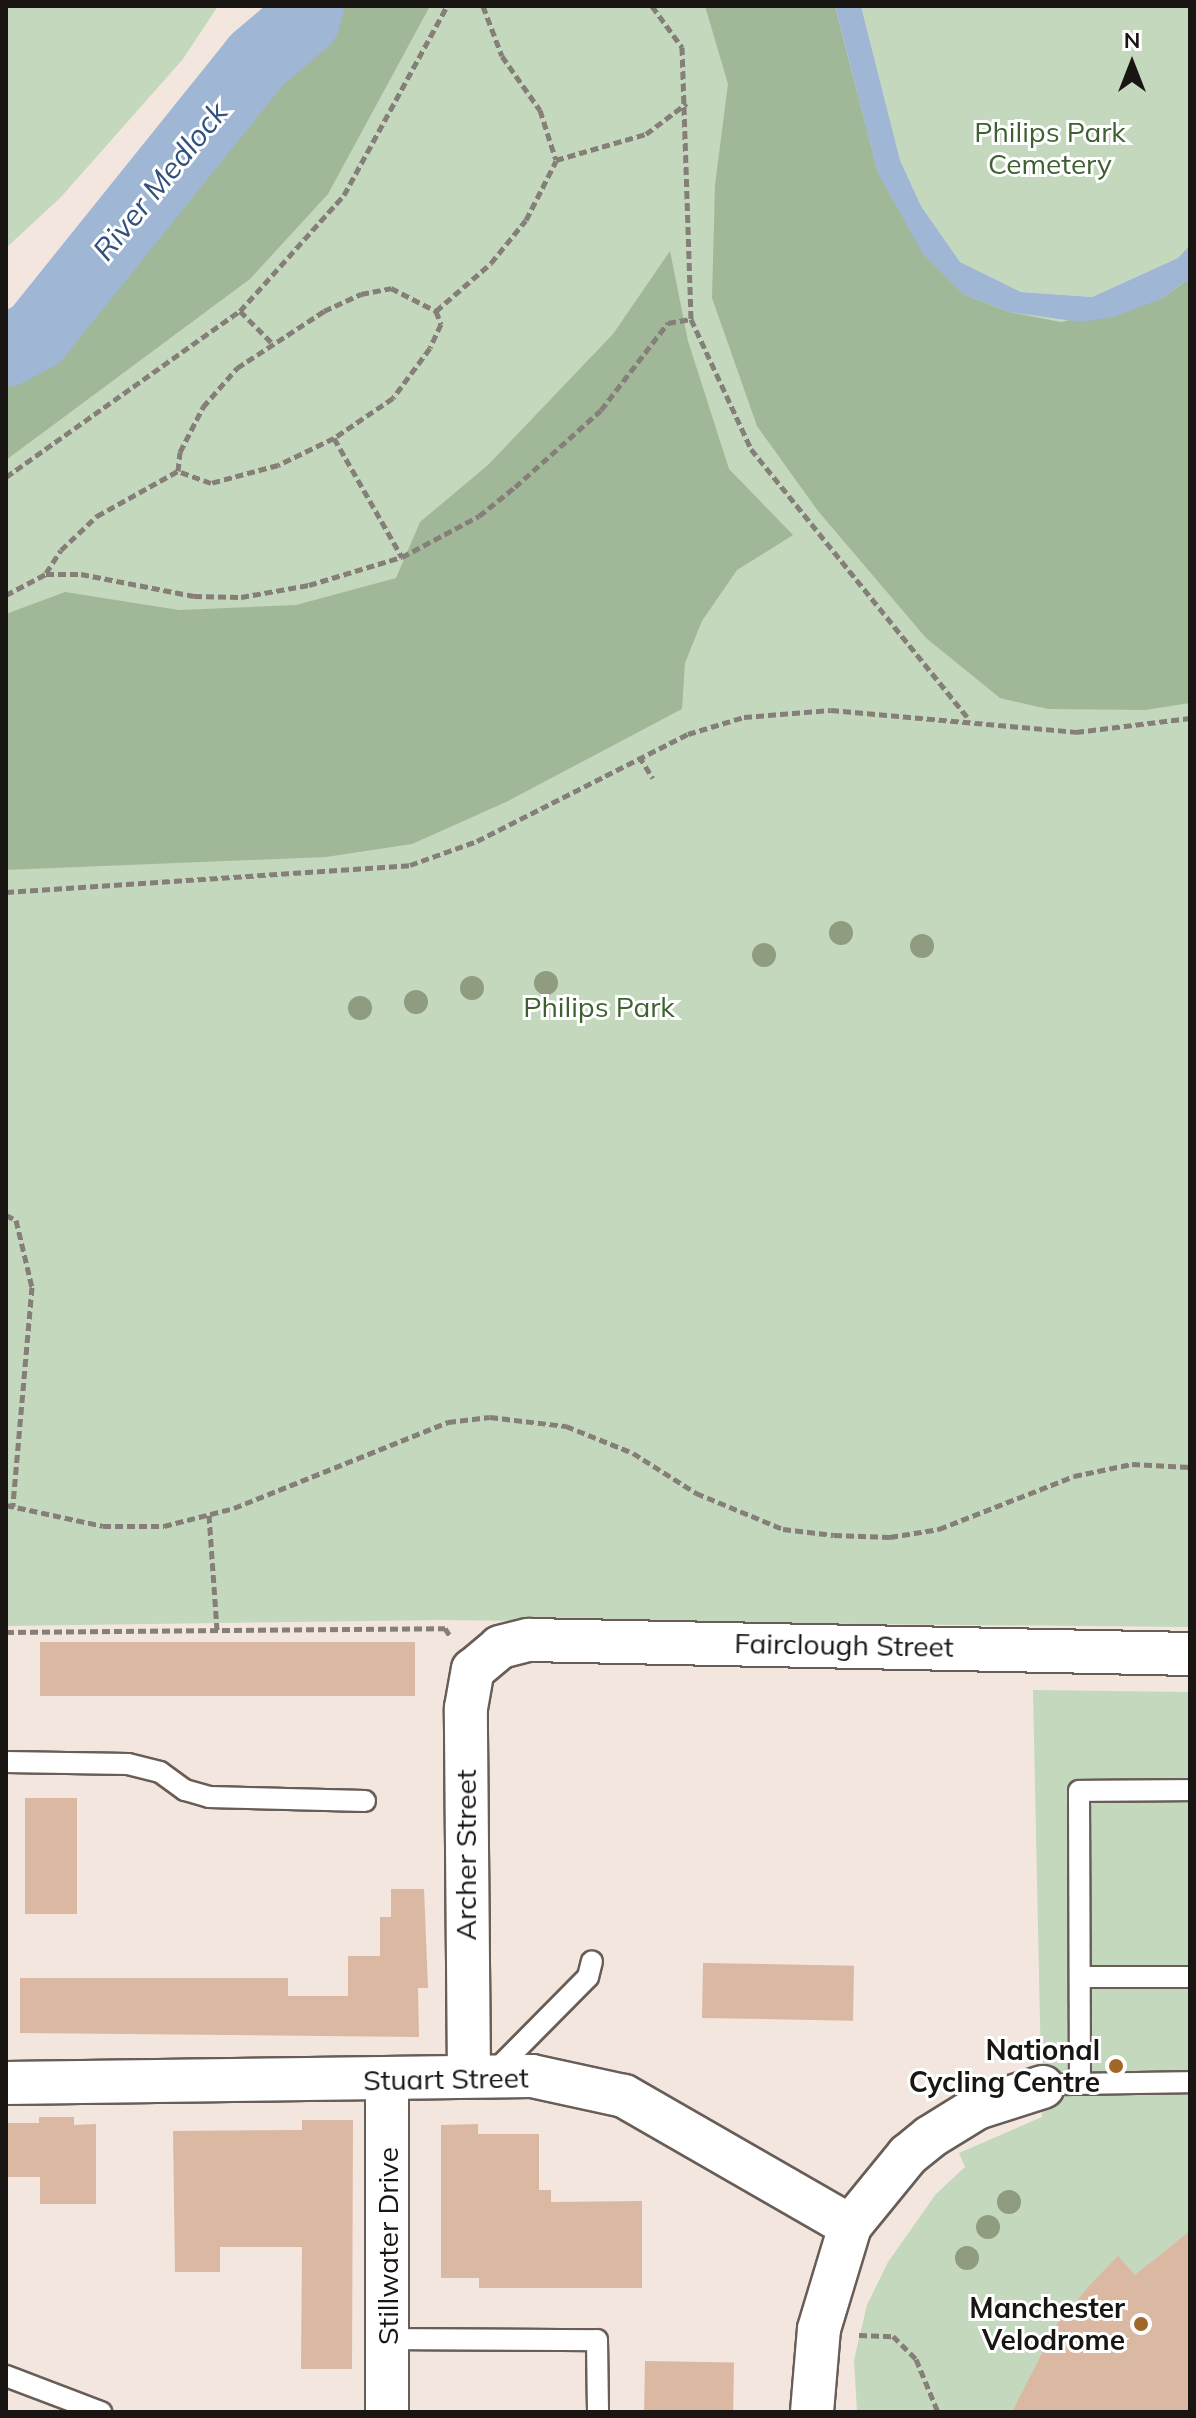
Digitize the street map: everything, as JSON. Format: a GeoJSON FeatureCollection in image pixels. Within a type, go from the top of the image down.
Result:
{"type":"FeatureCollection","features":[{"type":"Feature","properties":{"kind":"street","name":"Fairclough Street"},"geometry":{"type":"LineString","coordinates":[[486,1658],[529,1640],[1190,1654]]}},
{"type":"Feature","properties":{"kind":"street","name":"Archer Street"},"geometry":{"type":"LineString","coordinates":[[480,2076],[466,1708],[486,1658]]}},
{"type":"Feature","properties":{"kind":"street","name":"Stuart Street"},"geometry":{"type":"LineString","coordinates":[[6,2083],[532,2076],[624,2096],[850,2226]]}},
{"type":"Feature","properties":{"kind":"street","name":"Stillwater Drive"},"geometry":{"type":"LineString","coordinates":[[387,2079],[387,2412]]}},
{"type":"Feature","properties":{"kind":"street"},"geometry":{"type":"LineString","coordinates":[[812,2412],[819,2329],[850,2226],[908,2155],[930,2137],[977,2108],[1062,2085]]}},
{"type":"Feature","properties":{"kind":"lane"},"geometry":{"type":"LineString","coordinates":[[6,1762],[128,1764],[160,1772],[185,1790],[209,1797],[365,1801]]}},
{"type":"Feature","properties":{"kind":"lane"},"geometry":{"type":"LineString","coordinates":[[1190,1790],[1079,1791],[1082,1977],[1062,2085],[1190,2082]]}},
{"type":"Feature","properties":{"kind":"lane"},"geometry":{"type":"LineString","coordinates":[[480,2076],[588,1977],[592,1961]]}},
{"type":"Feature","properties":{"kind":"lane"},"geometry":{"type":"LineString","coordinates":[[1082,1977],[1190,1977]]}},
{"type":"Feature","properties":{"kind":"lane"},"geometry":{"type":"LineString","coordinates":[[388,2339],[597,2340],[598,2412]]}},
{"type":"Feature","properties":{"kind":"lane"},"geometry":{"type":"LineString","coordinates":[[6,2376],[101,2412]]}},
{"type":"Feature","properties":{"kind":"path"},"geometry":{"type":"LineString","coordinates":[[6,477],[240,311],[344,195],[447,6]]}},
{"type":"Feature","properties":{"kind":"path"},"geometry":{"type":"LineString","coordinates":[[436,311],[491,263],[526,220],[556,160],[540,110],[502,56],[483,6]]}},
{"type":"Feature","properties":{"kind":"path"},"geometry":{"type":"LineString","coordinates":[[652,6],[682,47],[687,103],[691,319],[751,449],[971,720]]}},
{"type":"Feature","properties":{"kind":"path"},"geometry":{"type":"LineString","coordinates":[[556,160],[646,134],[687,103]]}},
{"type":"Feature","properties":{"kind":"path"},"geometry":{"type":"LineString","coordinates":[[46,574],[61,550],[97,516],[178,471],[211,483],[239,478],[334,438],[393,398],[430,348],[441,324],[436,311],[391,288],[361,294],[271,342],[237,368],[203,407],[180,452],[178,471]]}},
{"type":"Feature","properties":{"kind":"path"},"geometry":{"type":"LineString","coordinates":[[240,311],[271,342]]}},
{"type":"Feature","properties":{"kind":"path"},"geometry":{"type":"LineString","coordinates":[[6,595],[46,574],[81,574],[194,596],[241,597],[309,585],[402,557],[479,516],[515,487],[601,410],[668,323],[691,319]]}},
{"type":"Feature","properties":{"kind":"path"},"geometry":{"type":"LineString","coordinates":[[334,438],[402,557]]}},
{"type":"Feature","properties":{"kind":"path"},"geometry":{"type":"LineString","coordinates":[[6,892],[410,865],[477,841],[639,756],[744,717],[831,710],[971,720],[1076,732],[1190,718]]}},
{"type":"Feature","properties":{"kind":"path"},"geometry":{"type":"LineString","coordinates":[[639,756],[653,778]]}},
{"type":"Feature","properties":{"kind":"path"},"geometry":{"type":"LineString","coordinates":[[6,1215],[16,1220],[32,1287],[9,1506],[103,1526],[164,1526],[209,1515],[448,1422],[490,1417],[566,1426],[633,1453],[725,1505],[783,1529],[834,1535],[890,1537],[939,1529],[1074,1476],[1132,1464],[1190,1467]]}},
{"type":"Feature","properties":{"kind":"path"},"geometry":{"type":"LineString","coordinates":[[209,1515],[217,1630]]}},
{"type":"Feature","properties":{"kind":"path"},"geometry":{"type":"LineString","coordinates":[[6,1632],[445,1628],[486,1658]]}},
{"type":"Feature","properties":{"kind":"path"},"geometry":{"type":"LineString","coordinates":[[854,2335],[893,2336],[916,2359],[938,2412]]}},
{"type":"Feature","properties":{"kind":"green space"},"geometry":{"type":"Polygon","coordinates":[[[6,6],[218,6],[183,59],[61,197],[6,248],[6,6]]]}},
{"type":"Feature","properties":{"kind":"green space","name":"Philips Park"},"geometry":{"type":"Polygon","coordinates":[[[321,6],[835,6],[847,64],[963,294],[1161,299],[1190,278],[1190,1627],[441,1620],[6,1626],[6,359],[42,339],[263,64],[316,24],[321,6]]]}},
{"type":"Feature","properties":{"kind":"green space"},"geometry":{"type":"Polygon","coordinates":[[[321,6],[430,6],[328,194],[250,279],[6,460],[6,359],[43,339],[263,64],[316,24],[321,6]]]}},
{"type":"Feature","properties":{"kind":"green space"},"geometry":{"type":"Polygon","coordinates":[[[705,6],[835,6],[878,173],[963,294],[1009,312],[1061,322],[1161,299],[1190,278],[1190,703],[1145,710],[1048,709],[1000,698],[926,638],[818,511],[757,426],[712,298],[715,185],[728,84],[705,6]]]}},
{"type":"Feature","properties":{"kind":"green space","name":"Philips Park Cemetery"},"geometry":{"type":"Polygon","coordinates":[[[861,6],[1190,6],[1190,245],[1178,258],[1092,297],[1021,292],[960,262],[921,206],[900,160],[861,6]]]}},
{"type":"Feature","properties":{"kind":"green space"},"geometry":{"type":"Polygon","coordinates":[[[670,251],[688,341],[729,469],[793,535],[737,570],[702,621],[685,663],[682,709],[506,802],[412,844],[326,857],[6,870],[6,614],[65,592],[179,610],[296,605],[396,578],[420,522],[488,465],[613,334],[670,251]]]}},
{"type":"Feature","properties":{"kind":"green space","name":"National Cycling Centre"},"geometry":{"type":"Polygon","coordinates":[[[1033,1690],[1190,1692],[1190,2412],[857,2412],[854,2360],[867,2305],[888,2262],[936,2194],[965,2167],[959,2153],[1042,2117],[1033,1690]]]}},
{"type":"Feature","properties":{"kind":"water"},"geometry":{"type":"Polygon","coordinates":[[[835,6],[861,6],[900,160],[921,206],[960,262],[1021,292],[1092,297],[1178,258],[1190,245],[1190,278],[1161,299],[1113,317],[1081,322],[1009,312],[963,294],[923,254],[878,173],[835,6]]]}},
{"type":"Feature","properties":{"kind":"building"},"geometry":{"type":"Polygon","coordinates":[[[40,1642],[415,1642],[415,1696],[40,1696],[40,1642]]]}},
{"type":"Feature","properties":{"kind":"building"},"geometry":{"type":"Polygon","coordinates":[[[25,1798],[77,1798],[77,1914],[25,1914],[25,1798]]]}},
{"type":"Feature","properties":{"kind":"building"},"geometry":{"type":"Polygon","coordinates":[[[391,1889],[424,1889],[428,1988],[418,1988],[419,2037],[20,2033],[20,1978],[288,1978],[288,1996],[348,1996],[348,1956],[380,1956],[380,1917],[391,1917],[391,1889]]]}},
{"type":"Feature","properties":{"kind":"building"},"geometry":{"type":"Polygon","coordinates":[[[703,1963],[854,1966],[853,2021],[702,2018],[703,1963]]]}},
{"type":"Feature","properties":{"kind":"building"},"geometry":{"type":"Polygon","coordinates":[[[39,2117],[74,2117],[74,2125],[96,2124],[96,2204],[40,2204],[40,2177],[6,2177],[6,2123],[39,2123],[39,2117]]]}},
{"type":"Feature","properties":{"kind":"building"},"geometry":{"type":"Polygon","coordinates":[[[302,2120],[353,2120],[352,2369],[301,2369],[302,2247],[220,2247],[220,2272],[175,2272],[173,2131],[302,2130],[302,2120]]]}},
{"type":"Feature","properties":{"kind":"building"},"geometry":{"type":"Polygon","coordinates":[[[478,2124],[478,2134],[539,2134],[539,2190],[551,2190],[551,2202],[642,2201],[642,2288],[479,2288],[479,2278],[441,2278],[441,2125],[478,2124]]]}},
{"type":"Feature","properties":{"kind":"building","name":"Manchester Velodrome"},"geometry":{"type":"Polygon","coordinates":[[[1190,2231],[1190,2412],[1012,2412],[1057,2324],[1118,2256],[1135,2275],[1190,2231]]]}},
{"type":"Feature","properties":{"kind":"building"},"geometry":{"type":"Polygon","coordinates":[[[645,2361],[734,2363],[733,2412],[644,2412],[645,2361]]]}},
{"type":"Feature","properties":{"kind":"waterway","name":"River Medlock"},"geometry":{"type":"LineString","coordinates":[[6,351],[36,335],[257,60],[304,20],[308,6]]}},
{"type":"Feature","properties":{"kind":"place","name":"National Cycling Centre"},"geometry":{"type":"Point","coordinates":[1116,2066]}},
{"type":"Feature","properties":{"kind":"place","name":"Manchester Velodrome"},"geometry":{"type":"Point","coordinates":[1141,2324]}}]}
